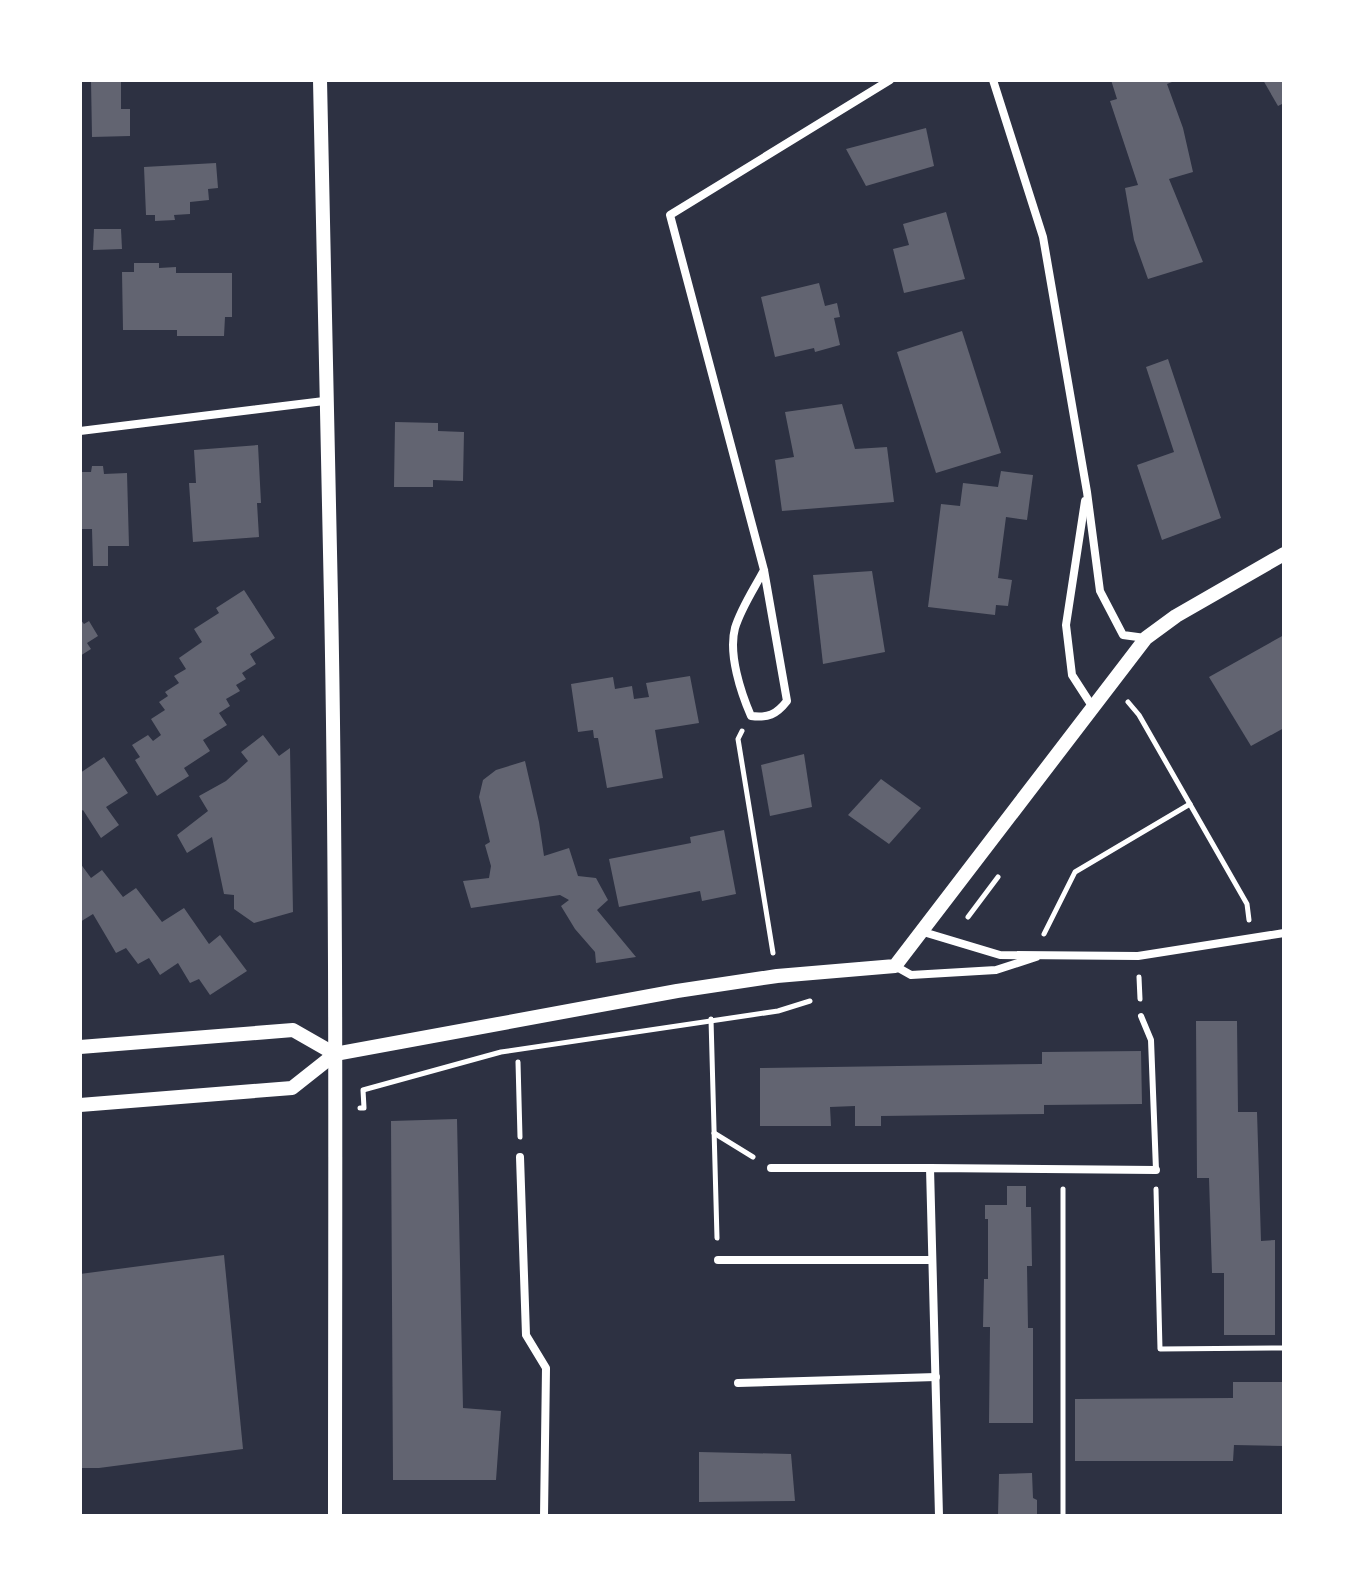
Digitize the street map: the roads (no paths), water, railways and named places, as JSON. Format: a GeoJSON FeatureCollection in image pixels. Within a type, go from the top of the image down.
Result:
{"type":"FeatureCollection","features":[{"type":"Feature","properties":{"kind":"street"},"geometry":{"type":"LineString","coordinates":[[320,80],[324,401],[331,599],[335,1516]]}},
{"type":"Feature","properties":{"kind":"street"},"geometry":{"type":"LineString","coordinates":[[764,570],[734,631],[735,657],[745,702],[751,716],[767,717],[779,711],[787,701],[764,570],[670,215],[890,80]]}},
{"type":"Feature","properties":{"kind":"street"},"geometry":{"type":"LineString","coordinates":[[993,80],[1043,237],[1087,492],[1100,591],[1123,635],[1146,638]]}},
{"type":"Feature","properties":{"kind":"street"},"geometry":{"type":"LineString","coordinates":[[80,431],[324,401]]}},
{"type":"Feature","properties":{"kind":"street"},"geometry":{"type":"LineString","coordinates":[[1087,492],[1066,625],[1072,675],[1092,706]]}},
{"type":"Feature","properties":{"kind":"street"},"geometry":{"type":"LineString","coordinates":[[895,966],[1146,638],[1176,616],[1284,554]]}},
{"type":"Feature","properties":{"kind":"street"},"geometry":{"type":"LineString","coordinates":[[920,931],[1000,955],[1138,956],[1284,933]]}},
{"type":"Feature","properties":{"kind":"street"},"geometry":{"type":"LineString","coordinates":[[80,1105],[292,1088],[335,1054],[677,991],[777,976],[895,966],[911,975],[996,970],[1044,954]]}},
{"type":"Feature","properties":{"kind":"street"},"geometry":{"type":"LineString","coordinates":[[80,1047],[293,1030],[335,1054]]}},
{"type":"Feature","properties":{"kind":"street"},"geometry":{"type":"LineString","coordinates":[[520,1157],[526,1335],[546,1368],[544,1516]]}},
{"type":"Feature","properties":{"kind":"street"},"geometry":{"type":"LineString","coordinates":[[771,1168],[1156,1170]]}},
{"type":"Feature","properties":{"kind":"street"},"geometry":{"type":"LineString","coordinates":[[930,1168],[939,1516]]}},
{"type":"Feature","properties":{"kind":"street"},"geometry":{"type":"LineString","coordinates":[[718,1260],[932,1260]]}},
{"type":"Feature","properties":{"kind":"street"},"geometry":{"type":"LineString","coordinates":[[738,1383],[936,1377]]}},
{"type":"Feature","properties":{"kind":"lane"},"geometry":{"type":"LineString","coordinates":[[1141,1016],[1151,1040],[1156,1170]]}}]}
